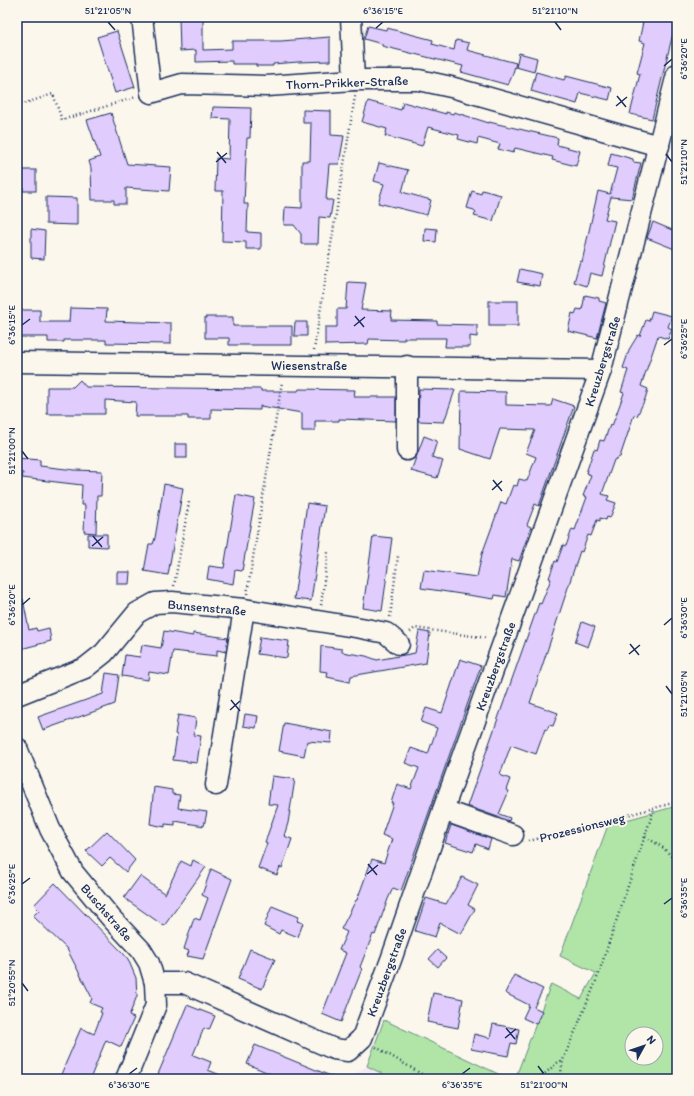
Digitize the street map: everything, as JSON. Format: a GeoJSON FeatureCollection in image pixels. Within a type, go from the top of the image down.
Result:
{"type":"FeatureCollection","features":[{"type":"Feature","properties":{"kind":"street"},"geometry":{"type":"LineString","coordinates":[[142,17],[151,93]]}},
{"type":"Feature","properties":{"kind":"street"},"geometry":{"type":"LineString","coordinates":[[351,17],[354,80]]}},
{"type":"Feature","properties":{"kind":"street","name":"Kreuzbergstraße"},"geometry":{"type":"LineString","coordinates":[[155,983],[184,983],[334,1049],[348,1051],[362,1038],[392,958],[443,810],[601,370],[677,74]]}},
{"type":"Feature","properties":{"kind":"street","name":"Thorn-Prikker-Straße"},"geometry":{"type":"LineString","coordinates":[[151,93],[182,84],[267,86],[354,80],[419,80],[450,87],[659,146]]}},
{"type":"Feature","properties":{"kind":"street","name":"Wiesenstraße"},"geometry":{"type":"LineString","coordinates":[[17,362],[406,366],[601,370]]}},
{"type":"Feature","properties":{"kind":"street"},"geometry":{"type":"LineString","coordinates":[[406,366],[407,450]]}},
{"type":"Feature","properties":{"kind":"street","name":"Bunsenstraße"},"geometry":{"type":"LineString","coordinates":[[17,695],[85,668],[104,653],[136,613],[155,603],[172,602],[244,609],[319,621],[392,639]]}},
{"type":"Feature","properties":{"kind":"street"},"geometry":{"type":"LineString","coordinates":[[216,785],[244,609]]}},
{"type":"Feature","properties":{"kind":"street","name":"Buschstraße"},"geometry":{"type":"LineString","coordinates":[[17,748],[50,829],[73,872],[111,918],[141,950],[149,962],[155,983],[156,1005],[126,1079]]}},
{"type":"Feature","properties":{"kind":"street"},"geometry":{"type":"LineString","coordinates":[[443,810],[513,835]]}},
{"type":"Feature","properties":{"kind":"path"},"geometry":{"type":"LineString","coordinates":[[311,365],[355,98],[354,80]]}},
{"type":"Feature","properties":{"kind":"path"},"geometry":{"type":"LineString","coordinates":[[17,106],[53,94],[62,120],[151,93]]}},
{"type":"Feature","properties":{"kind":"path"},"geometry":{"type":"LineString","coordinates":[[244,609],[284,365]]}},
{"type":"Feature","properties":{"kind":"path"},"geometry":{"type":"LineString","coordinates":[[172,602],[189,502]]}},
{"type":"Feature","properties":{"kind":"path"},"geometry":{"type":"LineString","coordinates":[[319,621],[328,552]]}},
{"type":"Feature","properties":{"kind":"path"},"geometry":{"type":"LineString","coordinates":[[398,556],[389,622],[392,639],[414,628],[494,639],[503,642]]}},
{"type":"Feature","properties":{"kind":"path","name":"Prozessionsweg"},"geometry":{"type":"LineString","coordinates":[[513,835],[529,841],[677,802]]}},
{"type":"Feature","properties":{"kind":"path"},"geometry":{"type":"LineString","coordinates":[[560,1079],[563,1060],[595,984],[654,809]]}},
{"type":"Feature","properties":{"kind":"path"},"geometry":{"type":"LineString","coordinates":[[645,837],[662,846],[672,855],[677,866]]}},
{"type":"Feature","properties":{"kind":"path"},"geometry":{"type":"LineString","coordinates":[[677,917],[675,933],[677,933]]}},
{"type":"Feature","properties":{"kind":"path"},"geometry":{"type":"LineString","coordinates":[[362,1038],[430,1079]]}},
{"type":"Feature","properties":{"kind":"path"},"geometry":{"type":"LineString","coordinates":[[539,1079],[558,1062],[563,1060]]}},
{"type":"Feature","properties":{"kind":"path"},"geometry":{"type":"LineString","coordinates":[[357,1079],[360,1073]]}},
{"type":"Feature","properties":{"kind":"shaded area"},"geometry":{"type":"Polygon","coordinates":[[[367,1066],[393,1079],[353,1079],[355,1074],[367,1066]]]}},
{"type":"Feature","properties":{"kind":"green space"},"geometry":{"type":"Polygon","coordinates":[[[677,806],[677,1079],[515,1079],[551,984],[581,999],[596,973],[560,956],[608,825],[677,806]]]}},
{"type":"Feature","properties":{"kind":"green space"},"geometry":{"type":"Polygon","coordinates":[[[384,1020],[509,1079],[393,1079],[367,1066],[384,1020]]]}},
{"type":"Feature","properties":{"kind":"building"},"geometry":{"type":"Polygon","coordinates":[[[179,17],[203,17],[203,50],[232,49],[232,41],[281,41],[330,37],[330,61],[273,64],[273,66],[232,64],[232,61],[196,62],[196,50],[180,51],[179,17]]]}},
{"type":"Feature","properties":{"kind":"building"},"geometry":{"type":"Polygon","coordinates":[[[644,17],[677,17],[652,119],[630,114],[640,74],[637,73],[645,43],[639,41],[644,17]]]}},
{"type":"Feature","properties":{"kind":"building"},"geometry":{"type":"Polygon","coordinates":[[[368,26],[386,30],[387,28],[433,40],[432,44],[454,50],[456,40],[469,43],[467,50],[516,63],[508,85],[461,72],[463,66],[382,46],[382,44],[364,39],[368,26]]]}},
{"type":"Feature","properties":{"kind":"building"},"geometry":{"type":"Polygon","coordinates":[[[117,31],[135,87],[115,93],[97,37],[117,31]]]}},
{"type":"Feature","properties":{"kind":"building"},"geometry":{"type":"Polygon","coordinates":[[[519,53],[537,58],[534,72],[516,67],[519,53]]]}},
{"type":"Feature","properties":{"kind":"building"},"geometry":{"type":"Polygon","coordinates":[[[536,72],[564,80],[566,76],[612,88],[609,100],[580,93],[577,104],[531,91],[536,72]]]}},
{"type":"Feature","properties":{"kind":"building"},"geometry":{"type":"Polygon","coordinates":[[[368,101],[401,110],[403,102],[446,114],[446,112],[453,114],[454,112],[489,123],[558,138],[557,145],[580,151],[576,166],[552,160],[553,157],[515,148],[513,153],[498,149],[500,144],[478,138],[477,144],[458,139],[459,135],[428,127],[422,146],[385,136],[387,129],[362,122],[368,101]]]}},
{"type":"Feature","properties":{"kind":"building"},"geometry":{"type":"Polygon","coordinates":[[[213,107],[251,108],[250,138],[247,138],[244,204],[248,204],[247,232],[261,233],[261,249],[246,249],[246,242],[222,241],[223,191],[215,191],[216,158],[229,159],[230,119],[212,118],[213,107]]]}},
{"type":"Feature","properties":{"kind":"building"},"geometry":{"type":"Polygon","coordinates":[[[303,110],[331,111],[331,135],[344,136],[339,164],[329,164],[326,200],[333,200],[330,218],[319,217],[318,244],[301,244],[301,234],[294,225],[284,225],[285,207],[302,208],[302,161],[310,161],[311,123],[303,123],[303,110]]]}},
{"type":"Feature","properties":{"kind":"building"},"geometry":{"type":"Polygon","coordinates":[[[111,113],[127,164],[171,167],[169,191],[126,188],[126,204],[114,204],[114,200],[92,200],[91,168],[89,161],[100,157],[87,120],[111,113]]]}},
{"type":"Feature","properties":{"kind":"building"},"geometry":{"type":"Polygon","coordinates":[[[611,153],[633,159],[633,162],[641,163],[632,199],[611,197],[605,219],[615,221],[602,276],[590,273],[587,286],[574,282],[580,261],[582,262],[598,191],[610,194],[617,168],[608,166],[611,153]]]}},
{"type":"Feature","properties":{"kind":"building"},"geometry":{"type":"Polygon","coordinates":[[[379,163],[408,170],[402,192],[431,200],[427,215],[378,203],[384,184],[374,181],[379,163]]]}},
{"type":"Feature","properties":{"kind":"building"},"geometry":{"type":"Polygon","coordinates":[[[23,170],[36,170],[36,191],[23,191],[23,170]]]}},
{"type":"Feature","properties":{"kind":"building"},"geometry":{"type":"Polygon","coordinates":[[[482,190],[501,195],[493,221],[474,216],[476,212],[467,208],[472,191],[481,194],[482,190]]]}},
{"type":"Feature","properties":{"kind":"building"},"geometry":{"type":"Polygon","coordinates":[[[46,197],[77,198],[77,225],[46,224],[46,197]]]}},
{"type":"Feature","properties":{"kind":"building"},"geometry":{"type":"Polygon","coordinates":[[[653,222],[677,232],[677,250],[647,238],[653,222]]]}},
{"type":"Feature","properties":{"kind":"building"},"geometry":{"type":"Polygon","coordinates":[[[425,228],[437,229],[436,242],[424,241],[425,228]]]}},
{"type":"Feature","properties":{"kind":"building"},"geometry":{"type":"Polygon","coordinates":[[[31,229],[45,231],[44,259],[31,258],[31,229]]]}},
{"type":"Feature","properties":{"kind":"building"},"geometry":{"type":"Polygon","coordinates":[[[520,269],[542,274],[540,286],[517,282],[520,269]]]}},
{"type":"Feature","properties":{"kind":"building"},"geometry":{"type":"Polygon","coordinates":[[[348,282],[366,283],[361,310],[392,311],[391,320],[437,321],[437,324],[477,325],[477,337],[470,336],[470,347],[445,347],[446,338],[404,338],[404,340],[369,339],[368,344],[325,345],[325,327],[337,327],[337,309],[346,309],[348,282]]]}},
{"type":"Feature","properties":{"kind":"building"},"geometry":{"type":"Polygon","coordinates":[[[585,295],[599,298],[599,301],[606,303],[597,338],[568,331],[572,313],[575,314],[577,309],[582,310],[585,295]]]}},
{"type":"Feature","properties":{"kind":"building"},"geometry":{"type":"Polygon","coordinates":[[[489,301],[518,301],[518,326],[489,326],[489,301]]]}},
{"type":"Feature","properties":{"kind":"building"},"geometry":{"type":"Polygon","coordinates":[[[70,308],[107,309],[106,321],[171,323],[171,344],[106,343],[106,340],[64,340],[64,342],[48,342],[48,337],[17,337],[17,310],[40,310],[40,322],[69,322],[70,308]]]}},
{"type":"Feature","properties":{"kind":"building"},"geometry":{"type":"Polygon","coordinates":[[[652,311],[672,316],[668,327],[672,329],[668,339],[658,336],[641,386],[648,389],[645,399],[637,416],[634,415],[620,457],[614,460],[602,494],[609,496],[607,500],[616,503],[610,518],[607,517],[606,520],[600,518],[600,521],[597,520],[591,536],[588,535],[582,552],[580,551],[530,703],[558,713],[553,726],[549,725],[547,730],[545,729],[536,754],[511,745],[500,775],[510,779],[506,790],[509,791],[499,814],[510,818],[509,821],[467,806],[539,603],[541,604],[551,579],[549,578],[555,561],[557,562],[563,545],[566,546],[572,529],[575,530],[587,497],[583,496],[591,475],[586,473],[594,449],[597,450],[600,440],[604,441],[610,425],[612,426],[624,393],[621,392],[628,370],[623,368],[630,348],[638,335],[640,336],[646,320],[649,321],[652,311]]]}},
{"type":"Feature","properties":{"kind":"building"},"geometry":{"type":"Polygon","coordinates":[[[205,317],[233,317],[233,326],[292,326],[292,345],[229,345],[229,338],[205,338],[205,317]]]}},
{"type":"Feature","properties":{"kind":"building"},"geometry":{"type":"Polygon","coordinates":[[[295,322],[307,322],[307,336],[294,336],[295,322]]]}},
{"type":"Feature","properties":{"kind":"building"},"geometry":{"type":"Polygon","coordinates":[[[80,380],[86,387],[261,389],[261,391],[298,391],[299,389],[355,390],[354,397],[396,397],[396,421],[339,419],[339,421],[315,421],[315,431],[302,431],[302,413],[260,406],[260,410],[211,409],[211,419],[188,419],[188,416],[135,416],[136,402],[105,400],[105,414],[47,414],[47,387],[73,387],[80,380]]]}},
{"type":"Feature","properties":{"kind":"building"},"geometry":{"type":"Polygon","coordinates":[[[419,389],[455,390],[444,422],[418,421],[419,389]]]}},
{"type":"Feature","properties":{"kind":"building"},"geometry":{"type":"Polygon","coordinates":[[[461,391],[506,392],[506,405],[551,406],[553,399],[574,406],[539,506],[535,504],[527,525],[531,527],[519,561],[512,559],[506,597],[495,595],[494,599],[421,588],[424,570],[477,577],[482,554],[501,502],[506,504],[513,485],[517,486],[519,479],[527,481],[536,457],[526,453],[535,430],[500,429],[490,459],[460,449],[461,391]]]}},
{"type":"Feature","properties":{"kind":"building"},"geometry":{"type":"Polygon","coordinates":[[[424,436],[437,441],[432,457],[443,461],[437,478],[411,471],[424,436]]]}},
{"type":"Feature","properties":{"kind":"building"},"geometry":{"type":"Polygon","coordinates":[[[175,444],[187,444],[187,458],[175,458],[175,444]]]}},
{"type":"Feature","properties":{"kind":"building"},"geometry":{"type":"Polygon","coordinates":[[[17,458],[40,460],[40,466],[102,471],[101,496],[97,496],[96,533],[84,532],[85,505],[81,505],[82,485],[22,478],[23,473],[17,472],[17,458]]]}},
{"type":"Feature","properties":{"kind":"building"},"geometry":{"type":"Polygon","coordinates":[[[164,484],[183,488],[168,575],[144,571],[149,544],[153,544],[155,538],[164,484]]]}},
{"type":"Feature","properties":{"kind":"building"},"geometry":{"type":"Polygon","coordinates":[[[236,495],[255,499],[242,571],[235,570],[233,584],[207,579],[209,566],[224,568],[236,495]]]}},
{"type":"Feature","properties":{"kind":"building"},"geometry":{"type":"Polygon","coordinates":[[[307,503],[325,506],[311,601],[294,599],[307,503]]]}},
{"type":"Feature","properties":{"kind":"building"},"geometry":{"type":"Polygon","coordinates":[[[88,534],[107,534],[107,547],[88,546],[88,534]]]}},
{"type":"Feature","properties":{"kind":"building"},"geometry":{"type":"Polygon","coordinates":[[[373,536],[392,538],[382,611],[363,608],[373,536]]]}},
{"type":"Feature","properties":{"kind":"building"},"geometry":{"type":"Polygon","coordinates":[[[117,572],[130,572],[129,584],[117,584],[117,572]]]}},
{"type":"Feature","properties":{"kind":"building"},"geometry":{"type":"Polygon","coordinates":[[[23,599],[29,630],[36,628],[37,631],[49,628],[51,641],[17,650],[17,600],[23,599]]]}},
{"type":"Feature","properties":{"kind":"building"},"geometry":{"type":"Polygon","coordinates":[[[582,622],[595,627],[588,647],[575,642],[582,622]]]}},
{"type":"Feature","properties":{"kind":"building"},"geometry":{"type":"Polygon","coordinates":[[[164,631],[193,636],[193,633],[228,638],[226,652],[217,650],[217,656],[173,651],[169,675],[149,672],[148,680],[122,676],[125,655],[140,657],[142,645],[161,648],[164,631]]]}},
{"type":"Feature","properties":{"kind":"building"},"geometry":{"type":"Polygon","coordinates":[[[419,631],[430,633],[426,663],[351,676],[350,682],[327,677],[328,672],[320,671],[321,646],[342,649],[342,652],[366,656],[377,660],[415,653],[419,631]]]}},
{"type":"Feature","properties":{"kind":"building"},"geometry":{"type":"Polygon","coordinates":[[[260,637],[289,641],[287,658],[257,654],[260,637]]]}},
{"type":"Feature","properties":{"kind":"building"},"geometry":{"type":"Polygon","coordinates":[[[460,659],[481,666],[401,891],[393,888],[375,935],[373,934],[360,967],[362,969],[341,1022],[322,1014],[346,953],[339,950],[347,932],[341,929],[357,900],[372,859],[384,863],[392,839],[382,835],[393,803],[391,803],[397,784],[411,789],[419,768],[405,763],[411,748],[428,754],[437,728],[421,722],[426,708],[442,713],[460,659]]]}},
{"type":"Feature","properties":{"kind":"building"},"geometry":{"type":"Polygon","coordinates":[[[106,673],[119,675],[115,704],[43,730],[38,717],[103,694],[106,673]]]}},
{"type":"Feature","properties":{"kind":"building"},"geometry":{"type":"Polygon","coordinates":[[[245,714],[258,716],[256,728],[243,726],[245,714]]]}},
{"type":"Feature","properties":{"kind":"building"},"geometry":{"type":"Polygon","coordinates":[[[178,715],[196,718],[194,735],[201,736],[197,763],[173,760],[177,735],[175,734],[178,715]]]}},
{"type":"Feature","properties":{"kind":"building"},"geometry":{"type":"Polygon","coordinates":[[[284,723],[332,732],[331,743],[307,741],[304,756],[279,751],[284,723]]]}},
{"type":"Feature","properties":{"kind":"building"},"geometry":{"type":"Polygon","coordinates":[[[272,776],[295,779],[288,823],[284,836],[292,839],[282,868],[280,867],[277,875],[258,868],[278,805],[268,804],[272,776]]]}},
{"type":"Feature","properties":{"kind":"building"},"geometry":{"type":"Polygon","coordinates":[[[154,787],[172,790],[172,794],[180,795],[178,808],[207,812],[204,826],[175,821],[175,825],[165,824],[165,827],[150,824],[154,787]]]}},
{"type":"Feature","properties":{"kind":"building"},"geometry":{"type":"Polygon","coordinates":[[[451,825],[491,839],[488,849],[476,844],[473,852],[445,843],[451,825]]]}},
{"type":"Feature","properties":{"kind":"building"},"geometry":{"type":"Polygon","coordinates":[[[107,831],[135,860],[126,872],[110,858],[102,866],[86,851],[107,831]]]}},
{"type":"Feature","properties":{"kind":"building"},"geometry":{"type":"Polygon","coordinates":[[[193,860],[206,867],[164,926],[124,898],[140,876],[165,894],[181,861],[191,866],[193,860]]]}},
{"type":"Feature","properties":{"kind":"building"},"geometry":{"type":"Polygon","coordinates":[[[211,869],[232,879],[203,959],[187,956],[189,951],[184,949],[194,918],[200,920],[208,898],[202,895],[211,869]]]}},
{"type":"Feature","properties":{"kind":"building"},"geometry":{"type":"Polygon","coordinates":[[[462,877],[478,885],[468,905],[475,909],[461,934],[440,923],[435,937],[415,931],[426,898],[446,904],[462,877]]]}},
{"type":"Feature","properties":{"kind":"building"},"geometry":{"type":"Polygon","coordinates":[[[55,883],[123,953],[128,959],[136,978],[137,996],[129,1016],[134,1018],[121,1047],[106,1040],[90,1079],[59,1079],[81,1028],[94,1034],[102,1013],[100,1012],[102,1008],[90,1003],[92,998],[67,949],[33,916],[39,910],[34,905],[55,883]]]}},
{"type":"Feature","properties":{"kind":"building"},"geometry":{"type":"Polygon","coordinates":[[[272,906],[299,917],[297,921],[303,923],[298,937],[281,930],[279,934],[264,926],[272,906]]]}},
{"type":"Feature","properties":{"kind":"building"},"geometry":{"type":"Polygon","coordinates":[[[250,949],[275,959],[262,989],[238,979],[250,949]]]}},
{"type":"Feature","properties":{"kind":"building"},"geometry":{"type":"Polygon","coordinates":[[[437,950],[446,958],[438,967],[429,959],[437,950]]]}},
{"type":"Feature","properties":{"kind":"building"},"geometry":{"type":"Polygon","coordinates":[[[514,975],[543,989],[534,1007],[542,1011],[536,1024],[523,1018],[529,1005],[505,993],[514,975]]]}},
{"type":"Feature","properties":{"kind":"building"},"geometry":{"type":"Polygon","coordinates":[[[433,993],[463,999],[458,1028],[427,1022],[433,993]]]}},
{"type":"Feature","properties":{"kind":"building"},"geometry":{"type":"Polygon","coordinates":[[[187,1005],[215,1016],[209,1030],[204,1028],[193,1055],[211,1062],[208,1070],[230,1079],[156,1079],[187,1005]]]}},
{"type":"Feature","properties":{"kind":"building"},"geometry":{"type":"Polygon","coordinates":[[[493,1024],[519,1029],[516,1044],[511,1043],[508,1056],[471,1049],[474,1034],[490,1038],[493,1024]]]}},
{"type":"Feature","properties":{"kind":"building"},"geometry":{"type":"Polygon","coordinates":[[[255,1045],[338,1079],[283,1079],[247,1064],[255,1045]]]}}]}
